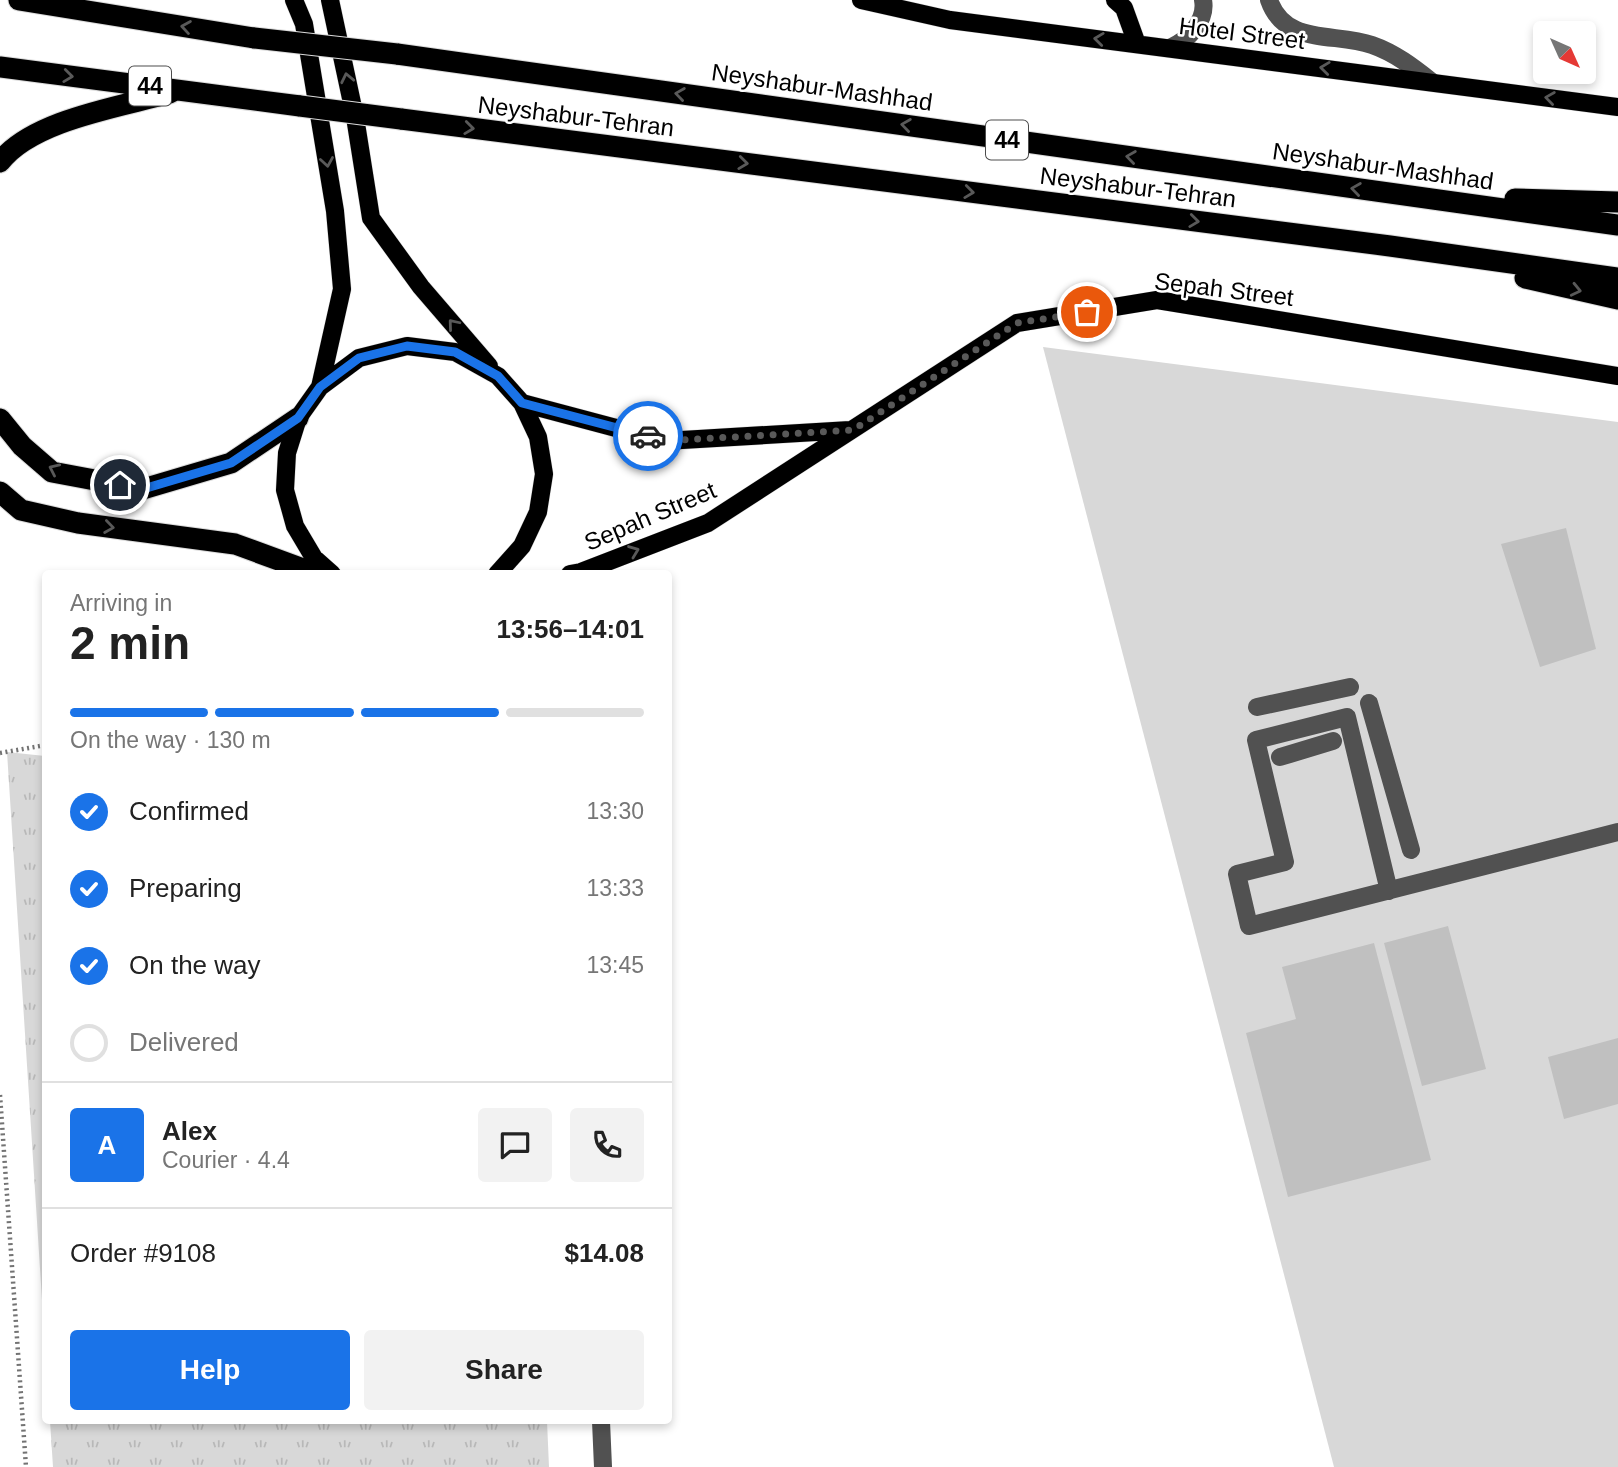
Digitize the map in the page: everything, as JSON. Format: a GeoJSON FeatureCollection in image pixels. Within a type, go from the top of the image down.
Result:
{"type":"FeatureCollection","features":[{"type":"Feature","properties":{"kind":"highway","name":"Neyshabur-Mashhad"},"geometry":{"type":"LineString","coordinates":[[19,0],[254,38],[397,54],[1618,225]]}},
{"type":"Feature","properties":{"kind":"highway","name":"44"},"geometry":{"type":"LineString","coordinates":[[0,67],[181,90]]}},
{"type":"Feature","properties":{"kind":"highway"},"geometry":{"type":"LineString","coordinates":[[0,162],[10,149],[53,125],[181,90]]}},
{"type":"Feature","properties":{"kind":"highway","name":"Neyshabur-Tehran"},"geometry":{"type":"LineString","coordinates":[[181,90],[1390,246],[1618,278]]}},
{"type":"Feature","properties":{"kind":"highway"},"geometry":{"type":"LineString","coordinates":[[1401,195],[1618,202]]}},
{"type":"Feature","properties":{"kind":"highway"},"geometry":{"type":"LineString","coordinates":[[1390,246],[1618,299]]}},
{"type":"Feature","properties":{"kind":"highway"},"geometry":{"type":"LineString","coordinates":[[0,419],[22,446],[52,472],[143,489],[231,463],[298,418]]}},
{"type":"Feature","properties":{"kind":"highway"},"geometry":{"type":"LineString","coordinates":[[0,492],[21,510],[78,523],[235,544],[306,570]]}},
{"type":"Feature","properties":{"kind":"main road"},"geometry":{"type":"LineString","coordinates":[[293,0],[304,24],[331,185],[341,289],[320,387]]}},
{"type":"Feature","properties":{"kind":"main road"},"geometry":{"type":"LineString","coordinates":[[330,0],[355,117],[371,218],[421,287],[522,403],[538,437],[544,474],[538,512],[522,546],[501,570]]}},
{"type":"Feature","properties":{"kind":"main road","name":"Hotel Street"},"geometry":{"type":"LineString","coordinates":[[861,0],[950,20],[1618,107]]}},
{"type":"Feature","properties":{"kind":"main road"},"geometry":{"type":"LineString","coordinates":[[1115,0],[1124,8],[1136,44]]}},
{"type":"Feature","properties":{"kind":"main road","name":"Sepah Street"},"geometry":{"type":"LineString","coordinates":[[586,570],[708,523],[1017,323],[1157,300],[1618,376]]}},
{"type":"Feature","properties":{"kind":"main road"},"geometry":{"type":"LineString","coordinates":[[328,570],[314,558],[295,526],[285,490],[286,453],[298,418],[320,387],[359,358],[407,346],[455,352],[498,376]]}},
{"type":"Feature","properties":{"kind":"main road","name":"Sepah Street"},"geometry":{"type":"LineString","coordinates":[[522,403],[665,441],[853,430]]}},
{"type":"Feature","properties":{"kind":"street"},"geometry":{"type":"LineString","coordinates":[[1171,48],[1184,42],[1195,30],[1205,8],[1203,0]]}},
{"type":"Feature","properties":{"kind":"street"},"geometry":{"type":"LineString","coordinates":[[1269,0],[1278,18],[1290,29],[1370,44],[1404,60],[1432,82]]}},
{"type":"Feature","properties":{"kind":"street"},"geometry":{"type":"LineString","coordinates":[[1257,707],[1350,687]]}},
{"type":"Feature","properties":{"kind":"street"},"geometry":{"type":"LineString","coordinates":[[1369,703],[1411,850]]}},
{"type":"Feature","properties":{"kind":"street"},"geometry":{"type":"LineString","coordinates":[[1389,891],[1347,717],[1256,740],[1285,862],[1237,874],[1250,926],[1389,891],[1618,832]]}},
{"type":"Feature","properties":{"kind":"street"},"geometry":{"type":"LineString","coordinates":[[1280,757],[1333,741]]}},
{"type":"Feature","properties":{"kind":"street"},"geometry":{"type":"LineString","coordinates":[[601,1424],[603,1467]]}},
{"type":"Feature","properties":{"kind":"path"},"geometry":{"type":"LineString","coordinates":[[0,753],[42,746]]}},
{"type":"Feature","properties":{"kind":"path"},"geometry":{"type":"LineString","coordinates":[[0,1095],[26,1467]]}},
{"type":"Feature","properties":{"kind":"green space"},"geometry":{"type":"Polygon","coordinates":[[[1043,347],[1618,422],[1618,1467],[1334,1467],[1043,347]]]}},
{"type":"Feature","properties":{"kind":"green space"},"geometry":{"type":"Polygon","coordinates":[[[7,752],[42,756],[42,1300],[7,752]]]}},
{"type":"Feature","properties":{"kind":"green space"},"geometry":{"type":"Polygon","coordinates":[[[50,1424],[547,1424],[549,1467],[53,1467],[50,1424]]]}},
{"type":"Feature","properties":{"kind":"building"},"geometry":{"type":"Polygon","coordinates":[[[1566,528],[1596,649],[1540,667],[1501,544],[1566,528]]]}},
{"type":"Feature","properties":{"kind":"building"},"geometry":{"type":"Polygon","coordinates":[[[1448,926],[1486,1069],[1422,1086],[1384,943],[1448,926]]]}},
{"type":"Feature","properties":{"kind":"building"},"geometry":{"type":"Polygon","coordinates":[[[1374,943],[1431,1160],[1288,1197],[1246,1033],[1296,1019],[1282,967],[1374,943]]]}},
{"type":"Feature","properties":{"kind":"building"},"geometry":{"type":"Polygon","coordinates":[[[1618,1038],[1618,1104],[1564,1119],[1548,1057],[1618,1038]]]}},
{"type":"Feature","properties":{"kind":"way so far"},"geometry":{"type":"LineString","coordinates":[[648,436],[665,441],[853,430],[1017,323],[1087,312]]}},
{"type":"Feature","properties":{"kind":"route"},"geometry":{"type":"LineString","coordinates":[[120,485],[143,489],[231,463],[298,418],[320,387],[359,358],[407,346],[455,352],[498,376],[522,403],[648,436]]}}]}
